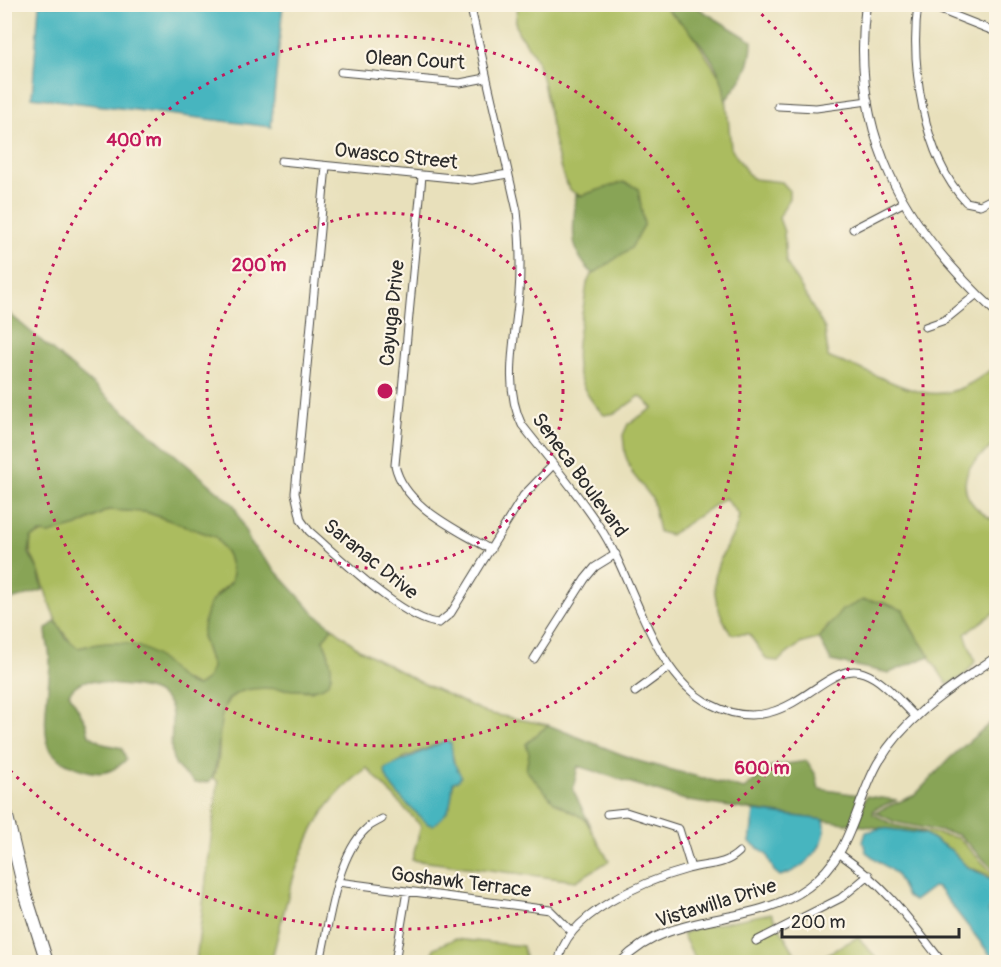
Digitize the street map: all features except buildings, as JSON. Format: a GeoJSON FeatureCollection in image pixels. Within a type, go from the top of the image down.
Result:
{"type":"FeatureCollection","features":[{"type":"Feature","properties":{"kind":"highway"},"geometry":{"type":"LineString","coordinates":[[4,804],[46,963]]}},
{"type":"Feature","properties":{"kind":"highway"},"geometry":{"type":"LineString","coordinates":[[23,880],[30,892],[51,963]]}},
{"type":"Feature","properties":{"kind":"street","name":"Seneca Boulevard"},"geometry":{"type":"LineString","coordinates":[[470,4],[517,211],[521,264],[511,378],[512,398],[522,425],[599,526],[616,554],[669,667],[695,696],[728,713],[744,716],[778,711],[838,675],[849,671],[863,672],[877,680],[916,717]]}},
{"type":"Feature","properties":{"kind":"street"},"geometry":{"type":"LineString","coordinates":[[866,4],[863,57],[868,101],[881,154],[903,203],[932,247],[996,312]]}},
{"type":"Feature","properties":{"kind":"street"},"geometry":{"type":"LineString","coordinates":[[918,4],[915,34],[916,74],[933,142],[950,178],[966,202],[980,205],[996,197]]}},
{"type":"Feature","properties":{"kind":"street"},"geometry":{"type":"LineString","coordinates":[[925,4],[996,32]]}},
{"type":"Feature","properties":{"kind":"street","name":"Olean Court"},"geometry":{"type":"LineString","coordinates":[[341,72],[452,83],[486,78]]}},
{"type":"Feature","properties":{"kind":"street"},"geometry":{"type":"LineString","coordinates":[[778,106],[816,108],[868,101]]}},
{"type":"Feature","properties":{"kind":"street","name":"Owasco Street"},"geometry":{"type":"LineString","coordinates":[[281,161],[472,180],[508,174]]}},
{"type":"Feature","properties":{"kind":"street","name":"Saranac Drive"},"geometry":{"type":"LineString","coordinates":[[326,166],[295,493],[301,520],[309,531],[375,588],[432,623],[439,623],[451,614],[523,496],[553,465]]}},
{"type":"Feature","properties":{"kind":"street","name":"Cayuga Drive"},"geometry":{"type":"LineString","coordinates":[[422,176],[395,465],[401,483],[417,501],[491,550]]}},
{"type":"Feature","properties":{"kind":"street"},"geometry":{"type":"LineString","coordinates":[[853,229],[903,203]]}},
{"type":"Feature","properties":{"kind":"street"},"geometry":{"type":"LineString","coordinates":[[925,327],[945,320],[977,294]]}},
{"type":"Feature","properties":{"kind":"street"},"geometry":{"type":"LineString","coordinates":[[534,659],[585,579],[595,567],[616,554]]}},
{"type":"Feature","properties":{"kind":"street","name":"Vistawilla Drive"},"geometry":{"type":"LineString","coordinates":[[621,963],[642,945],[683,926],[769,909],[788,900],[823,874],[840,854],[879,761],[894,740],[916,717],[996,657]]}},
{"type":"Feature","properties":{"kind":"street"},"geometry":{"type":"LineString","coordinates":[[635,692],[669,667]]}},
{"type":"Feature","properties":{"kind":"street"},"geometry":{"type":"LineString","coordinates":[[607,814],[626,812],[678,829],[691,868]]}},
{"type":"Feature","properties":{"kind":"street"},"geometry":{"type":"LineString","coordinates":[[320,963],[338,882],[350,852],[365,829],[382,819]]}},
{"type":"Feature","properties":{"kind":"street"},"geometry":{"type":"LineString","coordinates":[[559,963],[560,950],[572,932],[629,890],[691,868],[729,862],[739,852]]}},
{"type":"Feature","properties":{"kind":"street"},"geometry":{"type":"LineString","coordinates":[[840,854],[869,875],[890,895],[942,963]]}},
{"type":"Feature","properties":{"kind":"street"},"geometry":{"type":"LineString","coordinates":[[756,941],[841,898],[869,875]]}},
{"type":"Feature","properties":{"kind":"street","name":"Goshawk Terrace"},"geometry":{"type":"LineString","coordinates":[[338,882],[550,910],[572,932]]}},
{"type":"Feature","properties":{"kind":"street"},"geometry":{"type":"LineString","coordinates":[[395,963],[407,891]]}},
{"type":"Feature","properties":{"kind":"green space"},"geometry":{"type":"Polygon","coordinates":[[[519,5],[662,5],[691,32],[725,85],[731,148],[748,174],[754,179],[782,182],[789,190],[789,198],[779,218],[784,232],[786,262],[825,329],[828,357],[900,386],[931,393],[946,393],[961,388],[996,365],[996,443],[971,466],[965,486],[970,501],[982,513],[996,521],[996,611],[965,634],[975,661],[960,678],[947,684],[918,639],[903,610],[828,625],[820,638],[800,644],[778,661],[767,660],[749,634],[731,634],[717,603],[716,571],[719,560],[736,529],[739,515],[725,498],[670,535],[659,532],[652,498],[632,473],[625,454],[623,435],[628,424],[653,408],[640,396],[616,413],[604,415],[590,399],[582,383],[577,368],[576,352],[587,283],[591,275],[631,248],[644,225],[641,208],[603,191],[580,195],[568,186],[555,146],[540,70],[535,57],[517,28],[516,15],[519,5]]]}},
{"type":"Feature","properties":{"kind":"green space"},"geometry":{"type":"Polygon","coordinates":[[[662,5],[693,5],[752,41],[752,50],[745,73],[725,101],[719,74],[712,60],[694,36],[662,5]]]}},
{"type":"Feature","properties":{"kind":"green space"},"geometry":{"type":"Polygon","coordinates":[[[623,182],[638,188],[644,225],[631,248],[593,274],[584,264],[575,246],[573,227],[576,194],[580,196],[623,182]]]}},
{"type":"Feature","properties":{"kind":"green space"},"geometry":{"type":"Polygon","coordinates":[[[4,309],[234,505],[251,544],[314,613],[332,627],[323,640],[331,666],[329,682],[318,689],[263,688],[244,691],[229,699],[222,715],[216,761],[210,782],[195,783],[182,772],[173,759],[172,718],[167,701],[147,689],[133,686],[87,681],[78,684],[69,693],[86,723],[89,735],[103,744],[122,748],[126,760],[107,772],[90,772],[60,760],[50,749],[46,730],[50,661],[46,629],[56,621],[66,638],[78,648],[103,643],[126,643],[147,650],[157,656],[184,681],[197,686],[207,679],[212,667],[202,636],[209,604],[231,582],[233,574],[228,555],[216,537],[146,512],[108,510],[77,526],[49,534],[40,533],[31,538],[29,553],[38,570],[43,590],[5,602],[4,309]]]}},
{"type":"Feature","properties":{"kind":"green space"},"geometry":{"type":"Polygon","coordinates":[[[108,510],[146,512],[216,537],[228,555],[233,574],[231,582],[215,596],[202,636],[212,667],[207,679],[197,686],[176,676],[171,668],[91,645],[78,648],[69,640],[57,622],[31,555],[31,538],[39,534],[77,526],[108,510]]]}},
{"type":"Feature","properties":{"kind":"green space"},"geometry":{"type":"Polygon","coordinates":[[[863,600],[882,602],[903,610],[912,630],[930,656],[889,673],[831,661],[819,638],[842,610],[863,600]]]}},
{"type":"Feature","properties":{"kind":"green space"},"geometry":{"type":"Polygon","coordinates":[[[332,627],[359,649],[416,680],[487,713],[548,725],[526,744],[554,802],[585,819],[609,861],[576,881],[412,860],[421,826],[367,768],[331,801],[307,842],[286,902],[271,962],[196,962],[218,782],[213,777],[218,764],[220,722],[224,707],[232,696],[243,690],[270,687],[312,691],[329,654],[323,640],[332,627]],[[445,741],[403,758],[450,806],[454,764],[450,748],[445,741]]]}},
{"type":"Feature","properties":{"kind":"green space"},"geometry":{"type":"Polygon","coordinates":[[[996,718],[996,872],[959,835],[895,822],[875,812],[915,795],[950,758],[996,718]]]}},
{"type":"Feature","properties":{"kind":"green space"},"geometry":{"type":"Polygon","coordinates":[[[548,725],[638,761],[744,789],[772,766],[807,761],[816,775],[819,789],[860,795],[851,824],[688,801],[578,766],[573,790],[591,827],[585,819],[554,802],[526,770],[529,753],[526,744],[548,725]]]}},
{"type":"Feature","properties":{"kind":"green space"},"geometry":{"type":"Polygon","coordinates":[[[866,796],[897,800],[874,809],[873,814],[894,825],[919,830],[920,833],[857,825],[866,796]]]}},
{"type":"Feature","properties":{"kind":"green space"},"geometry":{"type":"Polygon","coordinates":[[[919,830],[958,838],[996,876],[996,883],[988,875],[966,866],[951,850],[919,830]]]}},
{"type":"Feature","properties":{"kind":"green space"},"geometry":{"type":"Polygon","coordinates":[[[771,913],[800,962],[697,962],[682,934],[697,928],[771,913]]]}},
{"type":"Feature","properties":{"kind":"green space"},"geometry":{"type":"Polygon","coordinates":[[[858,937],[880,962],[813,962],[858,937]]]}},
{"type":"Feature","properties":{"kind":"green space"},"geometry":{"type":"Polygon","coordinates":[[[454,939],[523,946],[526,962],[430,962],[434,948],[454,939]]]}},
{"type":"Feature","properties":{"kind":"water"},"geometry":{"type":"Polygon","coordinates":[[[39,5],[283,5],[271,127],[32,97],[39,5]]]}},
{"type":"Feature","properties":{"kind":"water"},"geometry":{"type":"Polygon","coordinates":[[[445,741],[451,743],[453,761],[461,776],[459,780],[453,782],[451,802],[447,811],[433,825],[428,824],[395,791],[386,776],[385,769],[445,741]]]}},
{"type":"Feature","properties":{"kind":"water"},"geometry":{"type":"Polygon","coordinates":[[[754,811],[824,820],[825,830],[819,848],[806,862],[780,876],[774,871],[767,855],[750,842],[754,811]]]}},
{"type":"Feature","properties":{"kind":"water"},"geometry":{"type":"Polygon","coordinates":[[[882,828],[925,834],[951,850],[966,866],[995,881],[996,897],[988,910],[996,931],[996,962],[938,888],[933,887],[914,901],[907,897],[896,874],[866,852],[863,842],[866,832],[882,828]]]}}]}
